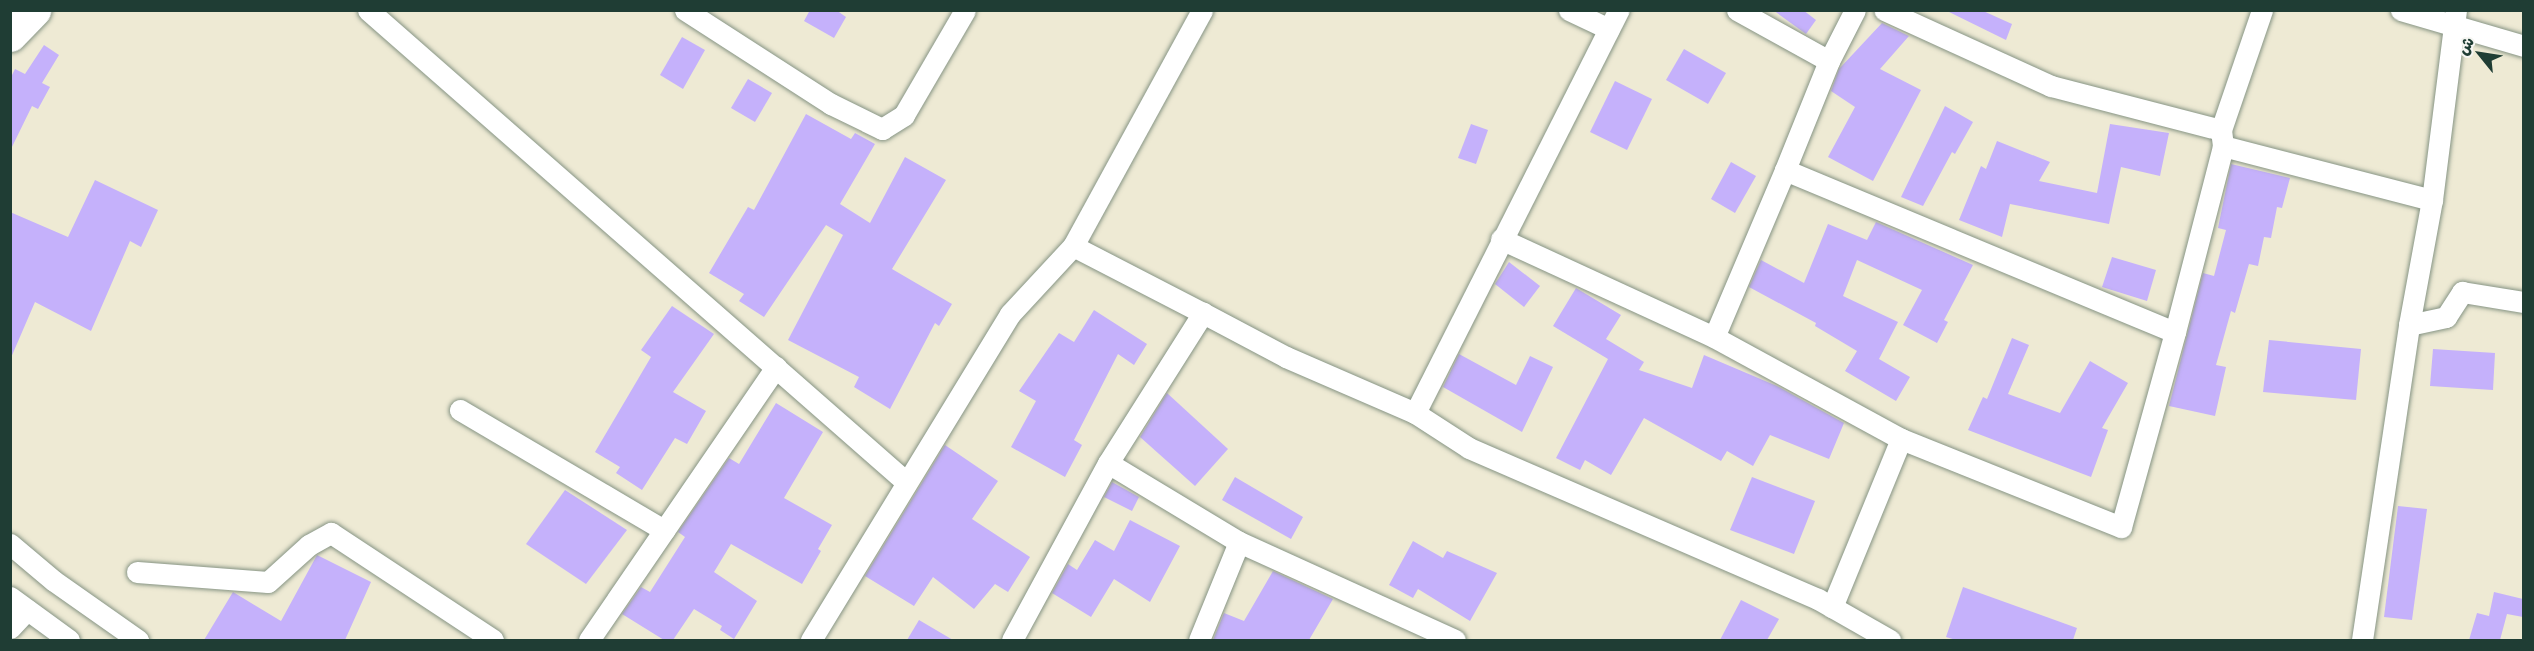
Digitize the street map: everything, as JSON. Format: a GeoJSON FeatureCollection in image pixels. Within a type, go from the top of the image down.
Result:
{"type":"FeatureCollection","features":[{"type":"Feature","properties":{"kind":"main road"},"geometry":{"type":"LineString","coordinates":[[10,35],[34,10]]}},
{"type":"Feature","properties":{"kind":"street"},"geometry":{"type":"LineString","coordinates":[[368,10],[906,482]]}},
{"type":"Feature","properties":{"kind":"street"},"geometry":{"type":"LineString","coordinates":[[685,10],[831,104],[882,129],[904,115],[965,10]]}},
{"type":"Feature","properties":{"kind":"street"},"geometry":{"type":"LineString","coordinates":[[811,640],[1010,314],[1073,246],[1202,10]]}},
{"type":"Feature","properties":{"kind":"street"},"geometry":{"type":"LineString","coordinates":[[1415,413],[1501,239],[1614,20],[1569,10]]}},
{"type":"Feature","properties":{"kind":"street"},"geometry":{"type":"LineString","coordinates":[[1737,10],[1829,61]]}},
{"type":"Feature","properties":{"kind":"street"},"geometry":{"type":"LineString","coordinates":[[1714,337],[1829,61],[1856,10]]}},
{"type":"Feature","properties":{"kind":"street"},"geometry":{"type":"LineString","coordinates":[[1884,10],[2051,86],[2432,200]]}},
{"type":"Feature","properties":{"kind":"street"},"geometry":{"type":"LineString","coordinates":[[1501,239],[1714,337],[1901,439],[2121,527],[2175,332],[2222,138],[2262,10]]}},
{"type":"Feature","properties":{"kind":"street"},"geometry":{"type":"LineString","coordinates":[[2401,10],[2454,19],[2523,46]]}},
{"type":"Feature","properties":{"kind":"street"},"geometry":{"type":"LineString","coordinates":[[2362,640],[2409,325],[2432,200],[2454,19]]}},
{"type":"Feature","properties":{"kind":"street"},"geometry":{"type":"LineString","coordinates":[[1785,170],[2175,332]]}},
{"type":"Feature","properties":{"kind":"street"},"geometry":{"type":"LineString","coordinates":[[1073,246],[1286,357],[1415,413],[1469,448],[1832,607],[1890,640]]}},
{"type":"Feature","properties":{"kind":"street"},"geometry":{"type":"LineString","coordinates":[[2409,325],[2446,317],[2462,292],[2523,302]]}},
{"type":"Feature","properties":{"kind":"street"},"geometry":{"type":"LineString","coordinates":[[1012,640],[1108,463],[1203,313]]}},
{"type":"Feature","properties":{"kind":"street"},"geometry":{"type":"LineString","coordinates":[[589,640],[776,367]]}},
{"type":"Feature","properties":{"kind":"street"},"geometry":{"type":"LineString","coordinates":[[460,410],[664,530]]}},
{"type":"Feature","properties":{"kind":"street"},"geometry":{"type":"LineString","coordinates":[[1832,607],[1901,439]]}},
{"type":"Feature","properties":{"kind":"street"},"geometry":{"type":"LineString","coordinates":[[1108,463],[1239,542],[1455,640]]}},
{"type":"Feature","properties":{"kind":"street"},"geometry":{"type":"LineString","coordinates":[[137,572],[268,582],[309,545],[331,533],[493,640]]}},
{"type":"Feature","properties":{"kind":"street"},"geometry":{"type":"LineString","coordinates":[[1199,640],[1239,542]]}},
{"type":"Feature","properties":{"kind":"street"},"geometry":{"type":"LineString","coordinates":[[10,544],[54,581],[138,640]]}},
{"type":"Feature","properties":{"kind":"street"},"geometry":{"type":"LineString","coordinates":[[10,628],[19,603],[69,640]]}},
{"type":"Feature","properties":{"kind":"building"},"geometry":{"type":"Polygon","coordinates":[[[810,10],[836,10],[846,17],[834,38],[804,21],[810,10]]]}},
{"type":"Feature","properties":{"kind":"building"},"geometry":{"type":"Polygon","coordinates":[[[1773,10],[1803,10],[1816,20],[1806,34],[1773,10]]]}},
{"type":"Feature","properties":{"kind":"building"},"geometry":{"type":"Polygon","coordinates":[[[1945,10],[1981,10],[2012,24],[2006,40],[1945,10]]]}},
{"type":"Feature","properties":{"kind":"building"},"geometry":{"type":"Polygon","coordinates":[[[1882,23],[1909,36],[1880,69],[1921,90],[1873,181],[1828,157],[1855,107],[1831,91],[1839,69],[1882,23]]]}},
{"type":"Feature","properties":{"kind":"building"},"geometry":{"type":"Polygon","coordinates":[[[682,37],[705,50],[683,89],[660,75],[682,37]]]}},
{"type":"Feature","properties":{"kind":"building"},"geometry":{"type":"Polygon","coordinates":[[[44,45],[59,55],[42,83],[50,87],[38,109],[32,106],[10,151],[10,79],[15,69],[25,74],[44,45]]]}},
{"type":"Feature","properties":{"kind":"building"},"geometry":{"type":"Polygon","coordinates":[[[1684,49],[1726,73],[1708,104],[1666,80],[1684,49]]]}},
{"type":"Feature","properties":{"kind":"building"},"geometry":{"type":"Polygon","coordinates":[[[748,79],[772,93],[755,122],[731,108],[748,79]]]}},
{"type":"Feature","properties":{"kind":"building"},"geometry":{"type":"Polygon","coordinates":[[[1615,81],[1652,99],[1627,150],[1590,132],[1615,81]]]}},
{"type":"Feature","properties":{"kind":"building"},"geometry":{"type":"Polygon","coordinates":[[[1945,106],[1973,122],[1955,154],[1952,152],[1923,206],[1901,197],[1945,106]]]}},
{"type":"Feature","properties":{"kind":"building"},"geometry":{"type":"Polygon","coordinates":[[[806,114],[851,139],[855,133],[875,144],[840,204],[870,223],[905,157],[946,180],[892,269],[952,304],[939,326],[935,323],[890,409],[854,387],[859,377],[788,340],[843,235],[826,225],[764,317],[739,301],[744,294],[709,273],[748,207],[754,210],[806,114]]]}},
{"type":"Feature","properties":{"kind":"building"},"geometry":{"type":"Polygon","coordinates":[[[1471,124],[1488,130],[1476,164],[1458,158],[1471,124]]]}},
{"type":"Feature","properties":{"kind":"building"},"geometry":{"type":"Polygon","coordinates":[[[2110,124],[2169,133],[2160,176],[2121,167],[2109,224],[2010,204],[2002,237],[1959,220],[1981,166],[1986,169],[1997,141],[2050,162],[2039,181],[2097,193],[2110,124]]]}},
{"type":"Feature","properties":{"kind":"building"},"geometry":{"type":"Polygon","coordinates":[[[1731,162],[1756,176],[1735,213],[1711,199],[1731,162]]]}},
{"type":"Feature","properties":{"kind":"building"},"geometry":{"type":"Polygon","coordinates":[[[2231,164],[2290,178],[2282,208],[2277,207],[2271,238],[2264,237],[2258,266],[2249,264],[2235,313],[2231,311],[2216,365],[2226,367],[2215,416],[2169,406],[2203,273],[2214,276],[2226,230],[2218,228],[2231,164]]]}},
{"type":"Feature","properties":{"kind":"building"},"geometry":{"type":"Polygon","coordinates":[[[95,180],[158,210],[141,247],[130,241],[91,331],[35,302],[10,360],[10,212],[68,237],[95,180]]]}},
{"type":"Feature","properties":{"kind":"building"},"geometry":{"type":"Polygon","coordinates":[[[1876,222],[1973,265],[1944,320],[1948,322],[1937,343],[1903,325],[1922,290],[1857,260],[1843,296],[1898,322],[1879,359],[1910,377],[1896,401],[1845,371],[1857,351],[1815,326],[1816,323],[1749,287],[1761,260],[1804,283],[1828,224],[1867,240],[1876,222]]]}},
{"type":"Feature","properties":{"kind":"building"},"geometry":{"type":"Polygon","coordinates":[[[2112,257],[2156,270],[2147,301],[2102,287],[2112,257]]]}},
{"type":"Feature","properties":{"kind":"building"},"geometry":{"type":"Polygon","coordinates":[[[1509,262],[1540,286],[1524,307],[1495,284],[1509,262]]]}},
{"type":"Feature","properties":{"kind":"building"},"geometry":{"type":"Polygon","coordinates":[[[1576,288],[1621,315],[1606,339],[1644,362],[1639,370],[1692,388],[1704,355],[1777,386],[1844,423],[1829,459],[1770,435],[1753,466],[1727,451],[1721,461],[1644,418],[1611,475],[1585,460],[1580,470],[1556,458],[1608,359],[1553,326],[1576,288]]]}},
{"type":"Feature","properties":{"kind":"building"},"geometry":{"type":"Polygon","coordinates":[[[672,306],[714,334],[673,392],[706,411],[687,444],[675,438],[642,490],[616,473],[620,467],[595,452],[651,357],[641,350],[672,306]]]}},
{"type":"Feature","properties":{"kind":"building"},"geometry":{"type":"Polygon","coordinates":[[[1094,310],[1147,344],[1134,365],[1118,354],[1074,440],[1082,445],[1065,477],[1011,447],[1036,401],[1019,391],[1059,333],[1074,342],[1094,310]]]}},
{"type":"Feature","properties":{"kind":"building"},"geometry":{"type":"Polygon","coordinates":[[[2012,338],[2029,345],[2008,394],[2060,413],[2090,361],[2128,383],[2102,428],[2108,430],[2091,477],[1968,430],[1983,397],[1987,399],[2012,338]]]}},
{"type":"Feature","properties":{"kind":"building"},"geometry":{"type":"Polygon","coordinates":[[[2269,340],[2361,349],[2356,400],[2263,392],[2269,340]]]}},
{"type":"Feature","properties":{"kind":"building"},"geometry":{"type":"Polygon","coordinates":[[[2433,349],[2495,353],[2493,390],[2430,386],[2433,349]]]}},
{"type":"Feature","properties":{"kind":"building"},"geometry":{"type":"Polygon","coordinates":[[[1459,354],[1516,385],[1530,356],[1553,367],[1522,432],[1443,387],[1459,354]]]}},
{"type":"Feature","properties":{"kind":"building"},"geometry":{"type":"Polygon","coordinates":[[[1167,393],[1228,449],[1195,486],[1140,437],[1167,393]]]}},
{"type":"Feature","properties":{"kind":"building"},"geometry":{"type":"Polygon","coordinates":[[[776,403],[823,432],[784,498],[832,525],[818,549],[821,551],[802,584],[731,544],[714,572],[757,601],[734,639],[720,630],[722,626],[694,609],[673,640],[664,640],[622,614],[641,587],[650,592],[685,537],[678,532],[729,458],[739,464],[776,403]]]}},
{"type":"Feature","properties":{"kind":"building"},"geometry":{"type":"Polygon","coordinates":[[[945,445],[998,481],[972,519],[1030,557],[1008,592],[995,584],[974,609],[933,577],[914,606],[865,576],[945,445]]]}},
{"type":"Feature","properties":{"kind":"building"},"geometry":{"type":"Polygon","coordinates":[[[1235,477],[1303,517],[1291,539],[1222,500],[1235,477]]]}},
{"type":"Feature","properties":{"kind":"building"},"geometry":{"type":"Polygon","coordinates":[[[1752,477],[1815,501],[1794,554],[1730,530],[1752,477]]]}},
{"type":"Feature","properties":{"kind":"building"},"geometry":{"type":"Polygon","coordinates":[[[1112,482],[1139,497],[1132,511],[1104,497],[1112,482]]]}},
{"type":"Feature","properties":{"kind":"building"},"geometry":{"type":"Polygon","coordinates":[[[565,490],[627,530],[586,584],[526,544],[565,490]]]}},
{"type":"Feature","properties":{"kind":"building"},"geometry":{"type":"Polygon","coordinates":[[[2398,506],[2427,509],[2412,620],[2384,617],[2398,506]]]}},
{"type":"Feature","properties":{"kind":"building"},"geometry":{"type":"Polygon","coordinates":[[[1130,520],[1180,546],[1150,602],[1114,579],[1091,617],[1052,593],[1068,564],[1077,570],[1095,540],[1114,551],[1130,520]]]}},
{"type":"Feature","properties":{"kind":"building"},"geometry":{"type":"Polygon","coordinates":[[[1413,541],[1443,558],[1447,551],[1497,573],[1470,621],[1418,589],[1413,598],[1389,585],[1413,541]]]}},
{"type":"Feature","properties":{"kind":"building"},"geometry":{"type":"Polygon","coordinates":[[[317,555],[371,582],[345,640],[204,640],[233,592],[281,621],[317,555]]]}},
{"type":"Feature","properties":{"kind":"building"},"geometry":{"type":"Polygon","coordinates":[[[1273,571],[1333,599],[1309,640],[1213,640],[1224,613],[1244,621],[1273,571]]]}},
{"type":"Feature","properties":{"kind":"building"},"geometry":{"type":"Polygon","coordinates":[[[1963,587],[2077,628],[2073,640],[1956,640],[1946,637],[1963,587]]]}},
{"type":"Feature","properties":{"kind":"building"},"geometry":{"type":"Polygon","coordinates":[[[2494,592],[2523,599],[2523,617],[2507,614],[2500,640],[2469,640],[2477,613],[2489,616],[2494,592]]]}},
{"type":"Feature","properties":{"kind":"building"},"geometry":{"type":"Polygon","coordinates":[[[1741,600],[1779,619],[1767,640],[1720,640],[1741,600]]]}},
{"type":"Feature","properties":{"kind":"building"},"geometry":{"type":"Polygon","coordinates":[[[919,620],[953,640],[907,640],[919,620]]]}}]}
